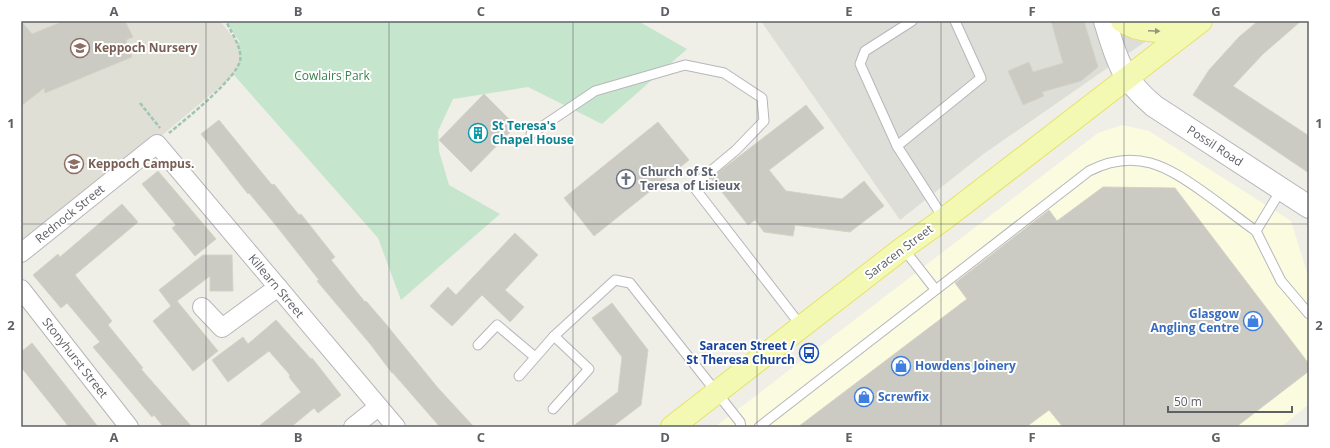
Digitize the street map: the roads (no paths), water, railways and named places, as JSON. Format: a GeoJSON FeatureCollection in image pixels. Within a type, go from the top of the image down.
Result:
{"type":"FeatureCollection","features":[{"type":"Feature","properties":{"kind":"main road"},"geometry":{"type":"LineString","coordinates":[[1122,21],[1138,29],[1148,31],[1195,26]]}},
{"type":"Feature","properties":{"kind":"main road","name":"Saracen Street"},"geometry":{"type":"LineString","coordinates":[[672,427],[903,248],[944,219],[1195,26]]}},
{"type":"Feature","properties":{"kind":"street"},"geometry":{"type":"LineString","coordinates":[[1105,21],[1119,64],[1126,78]]}},
{"type":"Feature","properties":{"kind":"street","name":"Possil Road"},"geometry":{"type":"LineString","coordinates":[[1126,78],[1154,106],[1309,207]]}},
{"type":"Feature","properties":{"kind":"street","name":"Rednock Street"},"geometry":{"type":"LineString","coordinates":[[21,253],[162,140]]}},
{"type":"Feature","properties":{"kind":"street","name":"Killearn Street"},"geometry":{"type":"LineString","coordinates":[[162,140],[278,287],[396,427]]}},
{"type":"Feature","properties":{"kind":"street"},"geometry":{"type":"LineString","coordinates":[[202,307],[222,328],[278,287]]}},
{"type":"Feature","properties":{"kind":"street","name":"Stonyhurst Street"},"geometry":{"type":"LineString","coordinates":[[21,289],[129,427]]}},
{"type":"Feature","properties":{"kind":"street"},"geometry":{"type":"LineString","coordinates":[[354,427],[378,407]]}},
{"type":"Feature","properties":{"kind":"lane"},"geometry":{"type":"LineString","coordinates":[[912,21],[865,51],[860,64],[897,146],[944,219]]}},
{"type":"Feature","properties":{"kind":"lane"},"geometry":{"type":"LineString","coordinates":[[897,146],[981,78],[956,21]]}},
{"type":"Feature","properties":{"kind":"lane"},"geometry":{"type":"LineString","coordinates":[[531,134],[595,91],[686,66],[724,73],[762,98],[764,121],[736,150],[693,186],[802,327]]}},
{"type":"Feature","properties":{"kind":"lane"},"geometry":{"type":"LineString","coordinates":[[759,427],[1089,171],[1104,163],[1122,160],[1142,160],[1161,165],[1179,175],[1256,231],[1281,281],[1309,314]]}},
{"type":"Feature","properties":{"kind":"lane"},"geometry":{"type":"LineString","coordinates":[[1256,231],[1281,190]]}},
{"type":"Feature","properties":{"kind":"lane"},"geometry":{"type":"LineString","coordinates":[[903,248],[935,289]]}},
{"type":"Feature","properties":{"kind":"lane"},"geometry":{"type":"LineString","coordinates":[[519,376],[554,336],[615,280],[630,283],[740,422],[741,427]]}},
{"type":"Feature","properties":{"kind":"lane"},"geometry":{"type":"LineString","coordinates":[[478,344],[496,325],[535,357]]}},
{"type":"Feature","properties":{"kind":"lane"},"geometry":{"type":"LineString","coordinates":[[554,336],[588,369],[554,409]]}},
{"type":"Feature","properties":{"kind":"place","name":"Keppoch Nursery"},"geometry":{"type":"Point","coordinates":[80,48]}},
{"type":"Feature","properties":{"kind":"place","name":"St Teresa's Chapel House"},"geometry":{"type":"Point","coordinates":[478,133]}},
{"type":"Feature","properties":{"kind":"place","name":"Keppoch Campus."},"geometry":{"type":"Point","coordinates":[74,164]}},
{"type":"Feature","properties":{"kind":"place","name":"Church of St. Teresa of Lisieux"},"geometry":{"type":"Point","coordinates":[626,179]}},
{"type":"Feature","properties":{"kind":"place","name":"Glasgow Angling Centre"},"geometry":{"type":"Point","coordinates":[1253,321]}},
{"type":"Feature","properties":{"kind":"place","name":"Saracen Street / St Theresa Church"},"geometry":{"type":"Point","coordinates":[809,353]}},
{"type":"Feature","properties":{"kind":"place","name":"Howdens Joinery"},"geometry":{"type":"Point","coordinates":[901,366]}},
{"type":"Feature","properties":{"kind":"place","name":"Screwfix"},"geometry":{"type":"Point","coordinates":[864,397]}},
{"type":"Feature","properties":{"kind":"park label","name":"Cowlairs Park"},"geometry":{"type":"Point","coordinates":[332,76]}}]}
